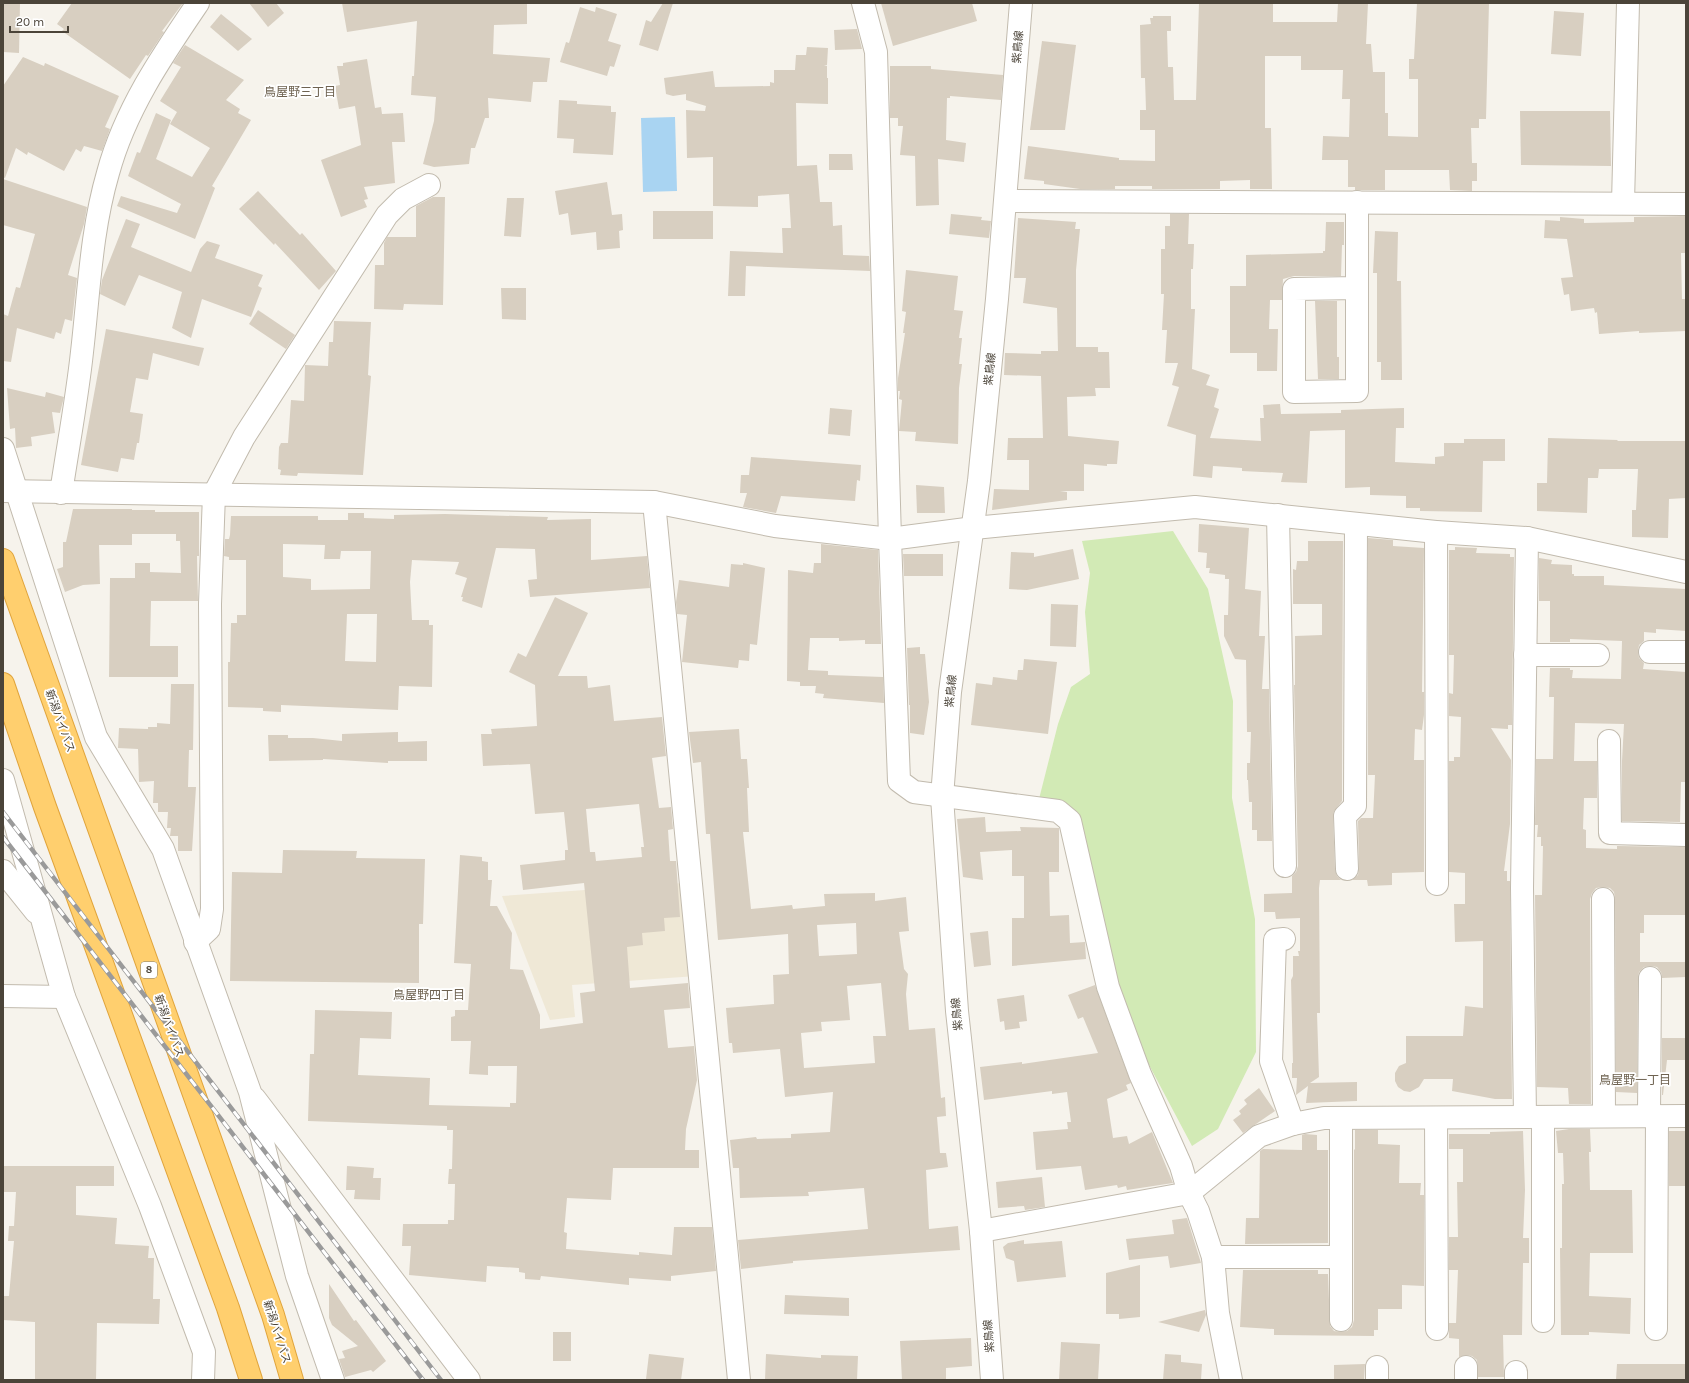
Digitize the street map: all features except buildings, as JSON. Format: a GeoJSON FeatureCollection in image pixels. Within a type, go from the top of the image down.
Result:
{"type":"FeatureCollection","features":[{"type":"Feature","properties":{"kind":"highway","name":"新潟バイパス"},"geometry":{"type":"LineString","coordinates":[[3,560],[273,1315],[292,1380]]}},
{"type":"Feature","properties":{"kind":"highway"},"geometry":{"type":"LineString","coordinates":[[3,684],[45,807],[228,1308],[251,1380]]}},
{"type":"Feature","properties":{"kind":"street"},"geometry":{"type":"LineString","coordinates":[[61,493],[82,354],[95,230],[108,172],[132,112],[159,59],[198,3]]}},
{"type":"Feature","properties":{"kind":"street"},"geometry":{"type":"LineString","coordinates":[[863,3],[876,52],[890,539],[899,781],[914,792],[942,797],[1058,811],[1070,821],[1108,987],[1140,1074],[1181,1166],[1189,1193],[1198,1211],[1213,1257],[1218,1313],[1231,1380]]}},
{"type":"Feature","properties":{"kind":"street","name":"紫鳥線"},"geometry":{"type":"LineString","coordinates":[[992,1380],[981,1232],[957,1011],[942,797],[950,692],[974,528],[1006,201],[1021,3]]}},
{"type":"Feature","properties":{"kind":"street"},"geometry":{"type":"LineString","coordinates":[[1623,203],[1628,3]]}},
{"type":"Feature","properties":{"kind":"street"},"geometry":{"type":"LineString","coordinates":[[195,942],[209,929],[212,909],[210,604],[214,494],[252,423],[387,215],[404,199],[429,185]]}},
{"type":"Feature","properties":{"kind":"street"},"geometry":{"type":"LineString","coordinates":[[1006,201],[1686,204]]}},
{"type":"Feature","properties":{"kind":"street"},"geometry":{"type":"LineString","coordinates":[[1357,202],[1357,288],[1357,391],[1294,392],[1294,289],[1357,288]]}},
{"type":"Feature","properties":{"kind":"street"},"geometry":{"type":"LineString","coordinates":[[3,448],[11,491],[96,737],[162,850],[250,1092],[297,1276],[333,1380]]}},
{"type":"Feature","properties":{"kind":"street"},"geometry":{"type":"LineString","coordinates":[[11,491],[654,502],[775,526],[890,539],[974,528],[1195,507],[1436,532],[1527,538],[1686,572]]}},
{"type":"Feature","properties":{"kind":"street"},"geometry":{"type":"LineString","coordinates":[[654,502],[739,1380]]}},
{"type":"Feature","properties":{"kind":"street"},"geometry":{"type":"LineString","coordinates":[[1278,516],[1285,866]]}},
{"type":"Feature","properties":{"kind":"street"},"geometry":{"type":"LineString","coordinates":[[1347,869],[1345,816],[1355,806],[1356,524]]}},
{"type":"Feature","properties":{"kind":"street"},"geometry":{"type":"LineString","coordinates":[[1436,532],[1436,884]]}},
{"type":"Feature","properties":{"kind":"street"},"geometry":{"type":"LineString","coordinates":[[1527,538],[1522,888],[1543,1321]]}},
{"type":"Feature","properties":{"kind":"street"},"geometry":{"type":"LineString","coordinates":[[1650,652],[1686,652]]}},
{"type":"Feature","properties":{"kind":"street"},"geometry":{"type":"LineString","coordinates":[[1525,655],[1598,655]]}},
{"type":"Feature","properties":{"kind":"street"},"geometry":{"type":"LineString","coordinates":[[1609,741],[1610,833],[1686,835]]}},
{"type":"Feature","properties":{"kind":"street"},"geometry":{"type":"LineString","coordinates":[[3,780],[64,997],[150,1206],[214,1380]]}},
{"type":"Feature","properties":{"kind":"street"},"geometry":{"type":"LineString","coordinates":[[3,871],[42,919]]}},
{"type":"Feature","properties":{"kind":"street"},"geometry":{"type":"LineString","coordinates":[[1603,900],[1604,1116]]}},
{"type":"Feature","properties":{"kind":"street"},"geometry":{"type":"LineString","coordinates":[[1284,939],[1275,940],[1271,1061],[1294,1124]]}},
{"type":"Feature","properties":{"kind":"street"},"geometry":{"type":"LineString","coordinates":[[1650,978],[1656,1329]]}},
{"type":"Feature","properties":{"kind":"street"},"geometry":{"type":"LineString","coordinates":[[3,996],[64,997]]}},
{"type":"Feature","properties":{"kind":"street"},"geometry":{"type":"LineString","coordinates":[[250,1092],[469,1380]]}},
{"type":"Feature","properties":{"kind":"street"},"geometry":{"type":"LineString","coordinates":[[981,1232],[1189,1193],[1259,1136],[1294,1124],[1324,1118],[1686,1116]]}},
{"type":"Feature","properties":{"kind":"street"},"geometry":{"type":"LineString","coordinates":[[1341,1118],[1341,1320]]}},
{"type":"Feature","properties":{"kind":"street"},"geometry":{"type":"LineString","coordinates":[[1436,1118],[1437,1328]]}},
{"type":"Feature","properties":{"kind":"street"},"geometry":{"type":"LineString","coordinates":[[1213,1257],[1341,1257]]}},
{"type":"Feature","properties":{"kind":"street"},"geometry":{"type":"LineString","coordinates":[[203,1380],[204,1352]]}},
{"type":"Feature","properties":{"kind":"shaded area"},"geometry":{"type":"Polygon","coordinates":[[[683,883],[696,976],[572,985],[575,1017],[550,1020],[502,896],[683,883]]]}},
{"type":"Feature","properties":{"kind":"green space"},"geometry":{"type":"Polygon","coordinates":[[[1173,531],[1208,589],[1233,701],[1232,798],[1255,919],[1256,1052],[1218,1129],[1192,1146],[1139,1046],[1107,950],[1081,819],[1064,804],[1039,799],[1058,724],[1071,687],[1090,674],[1085,612],[1090,573],[1082,541],[1173,531]]]}},
{"type":"Feature","properties":{"kind":"water"},"geometry":{"type":"Polygon","coordinates":[[[675,117],[677,191],[643,192],[641,118],[675,117]]]}},
{"type":"Feature","properties":{"kind":"railway"},"geometry":{"type":"LineString","coordinates":[[3,812],[441,1380]]}},
{"type":"Feature","properties":{"kind":"railway"},"geometry":{"type":"LineString","coordinates":[[3,837],[423,1380]]}},
{"type":"Feature","properties":{"kind":"district","name":"鳥屋野三丁目"},"geometry":{"type":"Point","coordinates":[300,92]}},
{"type":"Feature","properties":{"kind":"district","name":"鳥屋野四丁目"},"geometry":{"type":"Point","coordinates":[429,995]}},
{"type":"Feature","properties":{"kind":"district","name":"鳥屋野一丁目"},"geometry":{"type":"Point","coordinates":[1635,1080]}}]}
